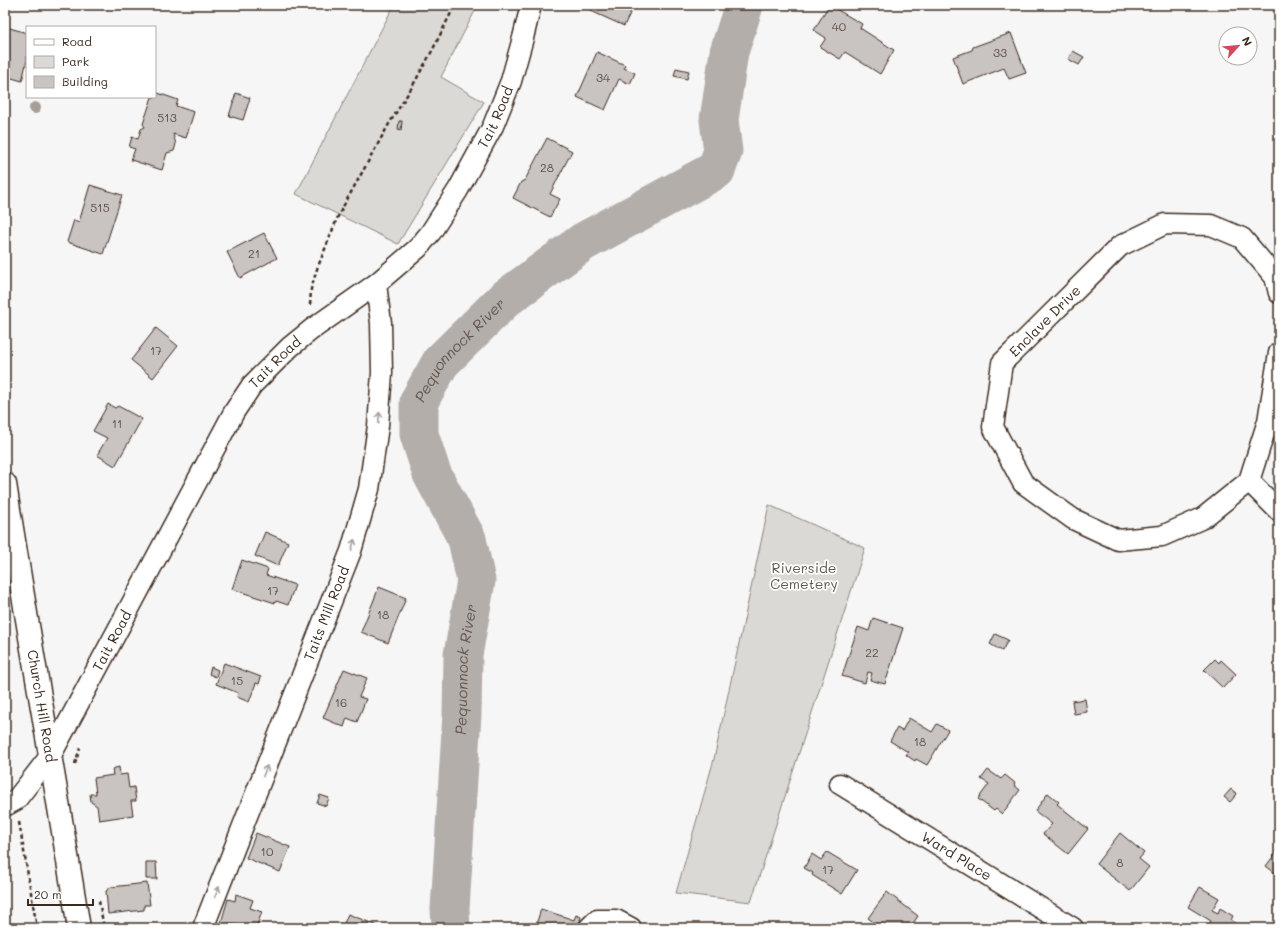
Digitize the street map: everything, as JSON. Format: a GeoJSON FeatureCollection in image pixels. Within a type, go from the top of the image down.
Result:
{"type":"FeatureCollection","features":[{"type":"Feature","properties":{"kind":"main road","name":"Church Hill Road"},"geometry":{"type":"LineString","coordinates":[[5,484],[16,559],[51,755],[79,928]]}},
{"type":"Feature","properties":{"kind":"street","name":"Tait Road"},"geometry":{"type":"LineString","coordinates":[[10,803],[51,755],[234,412],[252,385],[311,330],[376,284],[418,248],[431,232],[458,190],[492,126],[511,81],[531,5]]}},
{"type":"Feature","properties":{"kind":"street","name":"Enclave Drive"},"geometry":{"type":"LineString","coordinates":[[1249,481],[1203,518],[1162,536],[1118,540],[1073,519],[1023,483],[993,427],[1002,363],[1120,246],[1165,224],[1211,225],[1242,238],[1275,277],[1279,293]]}},
{"type":"Feature","properties":{"kind":"street","name":"Taits Mill Road"},"geometry":{"type":"LineString","coordinates":[[203,928],[351,551],[369,489],[378,426],[382,373],[381,323],[376,284]]}},
{"type":"Feature","properties":{"kind":"street"},"geometry":{"type":"LineString","coordinates":[[1279,353],[1268,421],[1249,481],[1279,511]]}},
{"type":"Feature","properties":{"kind":"street","name":"Ward Place"},"geometry":{"type":"LineString","coordinates":[[840,784],[1073,928]]}},
{"type":"Feature","properties":{"kind":"street"},"geometry":{"type":"LineString","coordinates":[[589,928],[597,920],[616,920],[631,928]]}},
{"type":"Feature","properties":{"kind":"path"},"geometry":{"type":"LineString","coordinates":[[311,330],[311,289],[339,214],[385,131],[429,57],[455,5]]}},
{"type":"Feature","properties":{"kind":"path"},"geometry":{"type":"LineString","coordinates":[[74,765],[81,745]]}},
{"type":"Feature","properties":{"kind":"path"},"geometry":{"type":"LineString","coordinates":[[10,803],[37,928]]}},
{"type":"Feature","properties":{"kind":"path"},"geometry":{"type":"LineString","coordinates":[[98,895],[104,928]]}},
{"type":"Feature","properties":{"kind":"green space"},"geometry":{"type":"Polygon","coordinates":[[[394,5],[478,5],[441,77],[484,102],[398,244],[296,194],[394,5]]]}},
{"type":"Feature","properties":{"kind":"green space","name":"Riverside Cemetery"},"geometry":{"type":"Polygon","coordinates":[[[769,505],[865,548],[751,902],[676,893],[714,759],[769,505]]]}},
{"type":"Feature","properties":{"kind":"building"},"geometry":{"type":"Polygon","coordinates":[[[594,5],[634,5],[624,26],[591,11],[594,5]]]}},
{"type":"Feature","properties":{"kind":"building"},"geometry":{"type":"Polygon","coordinates":[[[829,5],[862,24],[860,28],[894,50],[880,74],[845,52],[840,59],[820,47],[826,38],[814,30],[829,5]]]}},
{"type":"Feature","properties":{"kind":"building"},"geometry":{"type":"Polygon","coordinates":[[[6,27],[26,33],[26,64],[22,81],[5,76],[6,27]]]}},
{"type":"Feature","properties":{"kind":"building"},"geometry":{"type":"Polygon","coordinates":[[[1011,33],[1026,73],[1009,79],[1004,68],[963,84],[953,57],[972,50],[973,47],[1011,33]]]}},
{"type":"Feature","properties":{"kind":"building"},"geometry":{"type":"Polygon","coordinates":[[[1073,51],[1084,57],[1079,65],[1068,59],[1073,51]]]}},
{"type":"Feature","properties":{"kind":"building"},"geometry":{"type":"Polygon","coordinates":[[[597,52],[625,65],[624,68],[635,73],[630,84],[619,79],[605,110],[577,97],[597,52]]]}},
{"type":"Feature","properties":{"kind":"building"},"geometry":{"type":"Polygon","coordinates":[[[676,68],[689,71],[687,79],[674,76],[676,68]]]}},
{"type":"Feature","properties":{"kind":"building"},"geometry":{"type":"Polygon","coordinates":[[[156,92],[178,100],[176,106],[194,112],[186,138],[173,134],[176,144],[174,151],[167,153],[162,170],[131,160],[135,149],[129,147],[132,137],[138,139],[141,129],[145,127],[143,124],[152,98],[156,98],[156,92]]]}},
{"type":"Feature","properties":{"kind":"building"},"geometry":{"type":"Polygon","coordinates":[[[236,93],[250,98],[243,120],[229,116],[236,93]]]}},
{"type":"Feature","properties":{"kind":"building"},"geometry":{"type":"Polygon","coordinates":[[[399,121],[402,121],[401,130],[398,129],[399,121]]]}},
{"type":"Feature","properties":{"kind":"building"},"geometry":{"type":"Polygon","coordinates":[[[547,138],[572,151],[550,194],[560,199],[550,217],[513,198],[521,182],[525,180],[547,138]]]}},
{"type":"Feature","properties":{"kind":"building"},"geometry":{"type":"Polygon","coordinates":[[[90,185],[122,195],[103,254],[67,242],[74,220],[79,222],[90,185]]]}},
{"type":"Feature","properties":{"kind":"building"},"geometry":{"type":"Polygon","coordinates":[[[264,233],[277,258],[240,278],[227,252],[264,233]]]}},
{"type":"Feature","properties":{"kind":"building"},"geometry":{"type":"Polygon","coordinates":[[[156,328],[178,346],[153,378],[131,360],[156,328]]]}},
{"type":"Feature","properties":{"kind":"building"},"geometry":{"type":"Polygon","coordinates":[[[108,404],[115,408],[118,406],[142,419],[115,466],[97,455],[107,438],[93,431],[108,404]]]}},
{"type":"Feature","properties":{"kind":"building"},"geometry":{"type":"Polygon","coordinates":[[[265,532],[288,542],[278,566],[255,556],[265,532]]]}},
{"type":"Feature","properties":{"kind":"building"},"geometry":{"type":"Polygon","coordinates":[[[242,560],[268,569],[266,575],[295,585],[288,605],[276,601],[275,603],[232,589],[242,560]]]}},
{"type":"Feature","properties":{"kind":"building"},"geometry":{"type":"Polygon","coordinates":[[[379,587],[406,598],[388,643],[361,632],[379,587]]]}},
{"type":"Feature","properties":{"kind":"building"},"geometry":{"type":"Polygon","coordinates":[[[873,618],[903,628],[885,684],[870,680],[872,673],[868,672],[865,683],[842,676],[858,627],[869,631],[873,618]]]}},
{"type":"Feature","properties":{"kind":"building"},"geometry":{"type":"Polygon","coordinates":[[[995,634],[1008,640],[1002,651],[990,644],[995,634]]]}},
{"type":"Feature","properties":{"kind":"building"},"geometry":{"type":"Polygon","coordinates":[[[1215,659],[1219,663],[1221,660],[1236,674],[1223,688],[1204,670],[1215,659]]]}},
{"type":"Feature","properties":{"kind":"building"},"geometry":{"type":"Polygon","coordinates":[[[224,663],[261,677],[259,684],[256,683],[249,702],[237,697],[238,693],[216,684],[224,663]]]}},
{"type":"Feature","properties":{"kind":"building"},"geometry":{"type":"Polygon","coordinates":[[[211,667],[218,670],[216,677],[209,674],[211,667]]]}},
{"type":"Feature","properties":{"kind":"building"},"geometry":{"type":"Polygon","coordinates":[[[344,669],[367,678],[359,697],[366,699],[357,722],[347,718],[344,727],[323,718],[344,669]]]}},
{"type":"Feature","properties":{"kind":"building"},"geometry":{"type":"Polygon","coordinates":[[[1085,699],[1087,712],[1074,714],[1072,701],[1085,699]]]}},
{"type":"Feature","properties":{"kind":"building"},"geometry":{"type":"Polygon","coordinates":[[[909,718],[932,732],[937,724],[948,730],[927,765],[916,759],[915,761],[906,755],[908,752],[890,741],[897,728],[902,731],[909,718]]]}},
{"type":"Feature","properties":{"kind":"building"},"geometry":{"type":"Polygon","coordinates":[[[119,767],[120,775],[127,774],[129,788],[134,787],[136,801],[131,801],[133,815],[99,820],[97,806],[91,802],[90,794],[96,794],[94,778],[113,775],[112,769],[119,767]]]}},
{"type":"Feature","properties":{"kind":"building"},"geometry":{"type":"Polygon","coordinates":[[[988,770],[1001,779],[1005,775],[1015,783],[1014,785],[1020,790],[1002,814],[996,809],[994,811],[978,799],[989,784],[981,779],[988,770]]]}},
{"type":"Feature","properties":{"kind":"building"},"geometry":{"type":"Polygon","coordinates":[[[1231,789],[1237,794],[1230,802],[1224,797],[1231,789]]]}},
{"type":"Feature","properties":{"kind":"building"},"geometry":{"type":"Polygon","coordinates":[[[1048,793],[1059,802],[1057,804],[1088,829],[1068,854],[1043,834],[1052,824],[1035,811],[1048,793]]]}},
{"type":"Feature","properties":{"kind":"building"},"geometry":{"type":"Polygon","coordinates":[[[320,795],[329,798],[326,806],[317,803],[320,795]]]}},
{"type":"Feature","properties":{"kind":"building"},"geometry":{"type":"Polygon","coordinates":[[[256,833],[290,847],[280,872],[246,858],[256,833]]]}},
{"type":"Feature","properties":{"kind":"building"},"geometry":{"type":"Polygon","coordinates":[[[1120,833],[1144,853],[1139,859],[1149,867],[1130,891],[1096,864],[1120,833]]]}},
{"type":"Feature","properties":{"kind":"building"},"geometry":{"type":"Polygon","coordinates":[[[1279,849],[1279,876],[1266,866],[1279,849]]]}},
{"type":"Feature","properties":{"kind":"building"},"geometry":{"type":"Polygon","coordinates":[[[827,852],[857,870],[842,894],[812,875],[813,873],[804,868],[812,854],[821,860],[827,852]]]}},
{"type":"Feature","properties":{"kind":"building"},"geometry":{"type":"Polygon","coordinates":[[[146,862],[156,862],[157,879],[146,879],[146,862]]]}},
{"type":"Feature","properties":{"kind":"building"},"geometry":{"type":"Polygon","coordinates":[[[147,883],[150,905],[144,905],[144,910],[108,914],[106,891],[111,887],[147,883]]]}},
{"type":"Feature","properties":{"kind":"building"},"geometry":{"type":"Polygon","coordinates":[[[1200,887],[1219,898],[1212,910],[1218,913],[1220,908],[1233,916],[1231,920],[1244,928],[1207,928],[1211,921],[1188,907],[1200,887]]]}},
{"type":"Feature","properties":{"kind":"building"},"geometry":{"type":"Polygon","coordinates":[[[887,892],[918,916],[912,925],[915,928],[882,928],[868,918],[887,892]]]}},
{"type":"Feature","properties":{"kind":"building"},"geometry":{"type":"Polygon","coordinates":[[[236,894],[253,900],[250,908],[262,912],[256,928],[244,928],[229,923],[228,928],[220,926],[228,899],[235,901],[236,894]]]}},
{"type":"Feature","properties":{"kind":"building"},"geometry":{"type":"Polygon","coordinates":[[[541,909],[574,920],[576,915],[581,917],[578,928],[535,928],[541,909]]]}},
{"type":"Feature","properties":{"kind":"building"},"geometry":{"type":"Polygon","coordinates":[[[348,914],[376,925],[375,928],[342,928],[348,914]]]}},
{"type":"Feature","properties":{"kind":"building"},"geometry":{"type":"Polygon","coordinates":[[[668,923],[679,928],[666,928],[668,923]]]}},
{"type":"Feature","properties":{"kind":"waterway","name":"Pequonnock River"},"geometry":{"type":"LineString","coordinates":[[451,928],[450,909],[462,714],[463,655],[476,581],[467,539],[432,474],[419,434],[419,401],[441,362],[505,299],[583,242],[716,170],[723,151],[719,120],[729,52],[744,5]]}}]}
